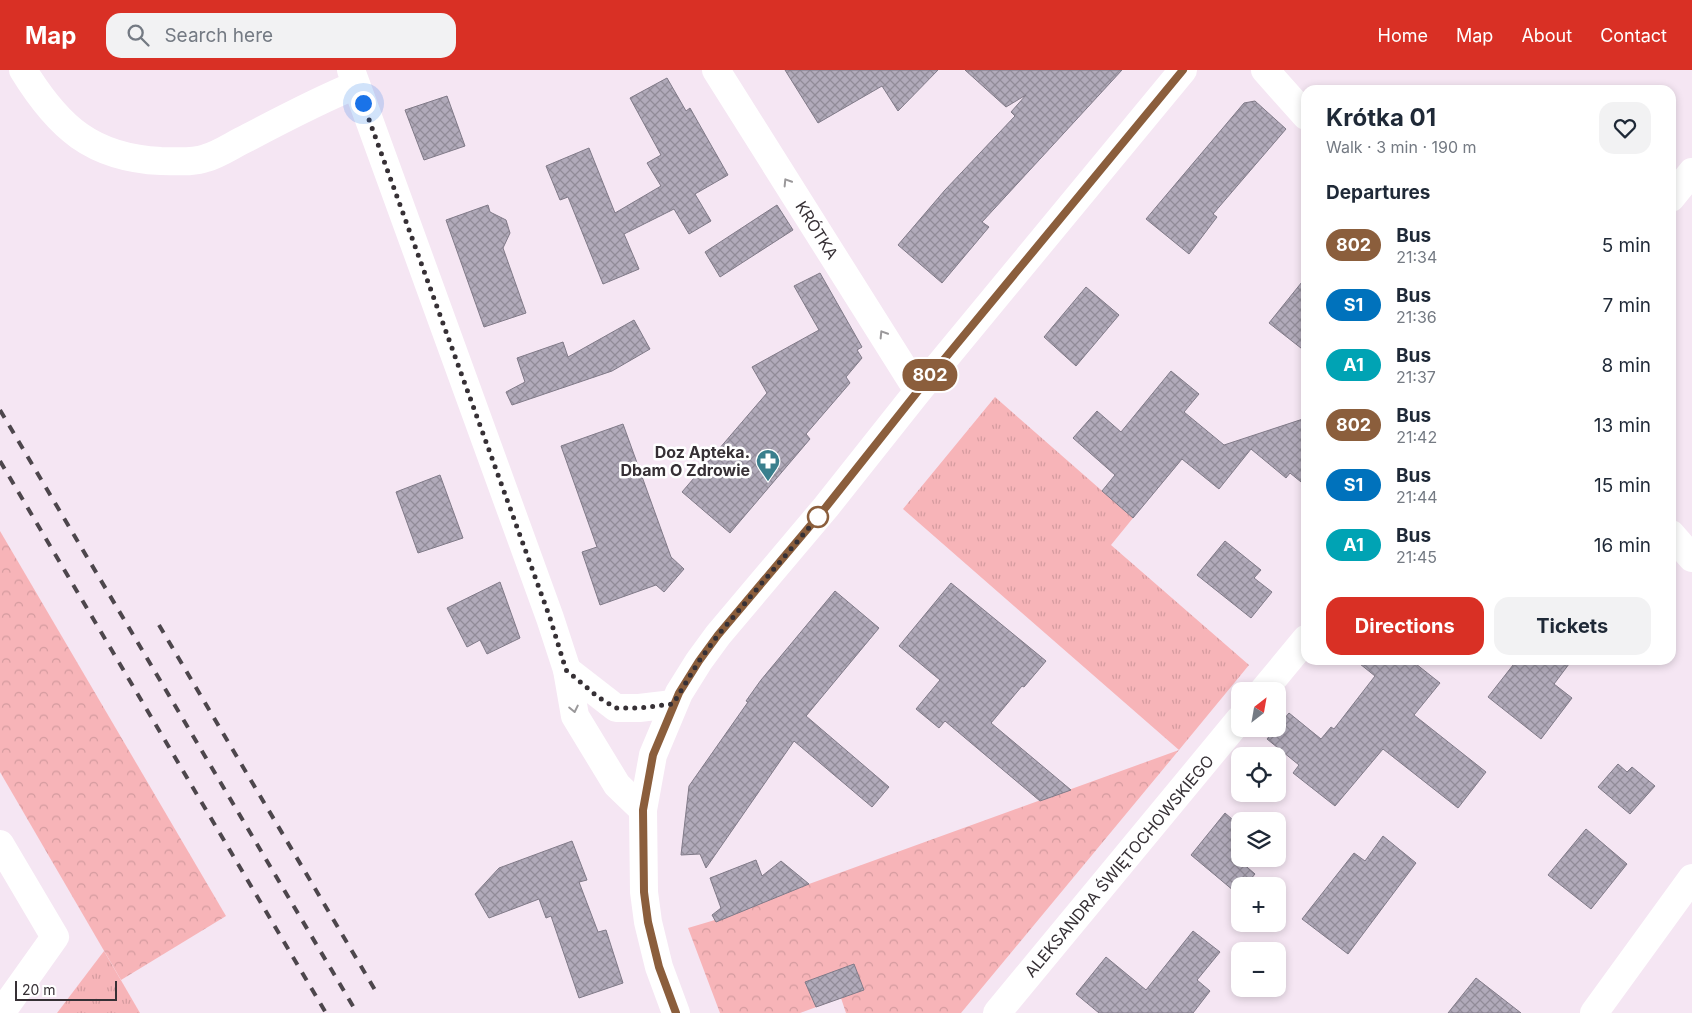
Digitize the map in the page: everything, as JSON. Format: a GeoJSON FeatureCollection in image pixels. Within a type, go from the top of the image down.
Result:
{"type":"FeatureCollection","features":[{"type":"Feature","properties":{"kind":"street"},"geometry":{"type":"LineString","coordinates":[[23,70],[36,92],[61,122],[94,146],[135,159],[177,161],[206,158],[354,77],[550,618],[566,670],[575,716],[616,785],[643,810]]}},
{"type":"Feature","properties":{"kind":"street","name":"KRÓTKA"},"geometry":{"type":"LineString","coordinates":[[716,70],[918,391]]}},
{"type":"Feature","properties":{"kind":"street"},"geometry":{"type":"LineString","coordinates":[[676,1013],[659,967],[648,922],[644,892],[643,810],[653,755],[673,704],[699,661],[718,635],[826,507],[918,391],[1183,70]]}},
{"type":"Feature","properties":{"kind":"street"},"geometry":{"type":"LineString","coordinates":[[1266,70],[1301,110]]}},
{"type":"Feature","properties":{"kind":"street"},"geometry":{"type":"LineString","coordinates":[[1676,192],[1692,172]]}},
{"type":"Feature","properties":{"kind":"street"},"geometry":{"type":"LineString","coordinates":[[1676,540],[1692,558]]}},
{"type":"Feature","properties":{"kind":"street"},"geometry":{"type":"LineString","coordinates":[[1270,682],[1301,645]]}},
{"type":"Feature","properties":{"kind":"street"},"geometry":{"type":"LineString","coordinates":[[566,670],[616,708],[639,708],[673,704]]}},
{"type":"Feature","properties":{"kind":"street","name":"ALEKSANDRA ŚWIĘTOCHOWSKIEGO"},"geometry":{"type":"LineString","coordinates":[[1009,1009],[1231,730]]}},
{"type":"Feature","properties":{"kind":"street"},"geometry":{"type":"LineString","coordinates":[[0,844],[55,937],[1,1013]]}},
{"type":"Feature","properties":{"kind":"street"},"geometry":{"type":"LineString","coordinates":[[1594,1013],[1692,878]]}},
{"type":"Feature","properties":{"kind":"green space"},"geometry":{"type":"Polygon","coordinates":[[[995,397],[1133,518],[1111,545],[1249,665],[1235,682],[1231,682],[1231,687],[1179,750],[903,509],[995,397]]]}},
{"type":"Feature","properties":{"kind":"green space"},"geometry":{"type":"Polygon","coordinates":[[[0,531],[226,916],[121,980],[0,772],[0,531]]]}},
{"type":"Feature","properties":{"kind":"green space"},"geometry":{"type":"Polygon","coordinates":[[[1179,750],[961,1013],[846,1013],[841,998],[800,1013],[720,1013],[688,928],[725,917],[809,884],[1179,750]]]}},
{"type":"Feature","properties":{"kind":"green space"},"geometry":{"type":"Polygon","coordinates":[[[104,951],[140,1013],[57,1013],[104,951]]]}},
{"type":"Feature","properties":{"kind":"building"},"geometry":{"type":"Polygon","coordinates":[[[785,70],[938,70],[898,111],[882,86],[818,123],[785,70]]]}},
{"type":"Feature","properties":{"kind":"building"},"geometry":{"type":"Polygon","coordinates":[[[965,70],[1122,70],[982,222],[989,227],[942,283],[898,245],[945,190],[1015,116],[1011,112],[1026,95],[1006,107],[965,70]]]}},
{"type":"Feature","properties":{"kind":"building"},"geometry":{"type":"Polygon","coordinates":[[[667,78],[686,111],[690,108],[728,175],[695,194],[711,221],[689,234],[674,209],[624,234],[639,269],[603,284],[568,197],[560,200],[546,166],[589,148],[615,213],[661,186],[647,163],[661,155],[630,98],[667,78]]]}},
{"type":"Feature","properties":{"kind":"building"},"geometry":{"type":"Polygon","coordinates":[[[447,96],[465,146],[424,160],[405,110],[447,96]]]}},
{"type":"Feature","properties":{"kind":"building"},"geometry":{"type":"Polygon","coordinates":[[[1255,101],[1286,129],[1213,214],[1217,217],[1189,254],[1146,219],[1244,103],[1255,101]]]}},
{"type":"Feature","properties":{"kind":"building"},"geometry":{"type":"Polygon","coordinates":[[[488,205],[490,212],[506,220],[510,233],[503,248],[526,313],[484,327],[446,220],[488,205]]]}},
{"type":"Feature","properties":{"kind":"building"},"geometry":{"type":"Polygon","coordinates":[[[777,205],[793,230],[720,277],[705,252],[777,205]]]}},
{"type":"Feature","properties":{"kind":"building"},"geometry":{"type":"Polygon","coordinates":[[[820,273],[862,347],[857,350],[862,358],[846,377],[850,383],[806,434],[810,439],[730,533],[682,492],[767,393],[752,367],[819,330],[794,286],[820,273]]]}},
{"type":"Feature","properties":{"kind":"building"},"geometry":{"type":"Polygon","coordinates":[[[1301,283],[1301,348],[1269,323],[1301,283]]]}},
{"type":"Feature","properties":{"kind":"building"},"geometry":{"type":"Polygon","coordinates":[[[1086,287],[1119,315],[1076,366],[1044,337],[1086,287]]]}},
{"type":"Feature","properties":{"kind":"building"},"geometry":{"type":"Polygon","coordinates":[[[634,320],[650,349],[612,371],[512,405],[506,392],[525,382],[517,358],[563,342],[568,357],[634,320]]]}},
{"type":"Feature","properties":{"kind":"building"},"geometry":{"type":"Polygon","coordinates":[[[1171,371],[1199,394],[1184,412],[1224,445],[1301,420],[1301,482],[1290,473],[1286,478],[1251,449],[1219,489],[1182,459],[1133,518],[1102,491],[1115,475],[1073,438],[1097,411],[1121,432],[1171,371]]]}},
{"type":"Feature","properties":{"kind":"building"},"geometry":{"type":"Polygon","coordinates":[[[623,424],[671,557],[684,569],[664,592],[656,585],[600,605],[582,552],[597,547],[561,446],[623,424]]]}},
{"type":"Feature","properties":{"kind":"building"},"geometry":{"type":"Polygon","coordinates":[[[440,475],[463,538],[418,553],[396,492],[440,475]]]}},
{"type":"Feature","properties":{"kind":"building"},"geometry":{"type":"Polygon","coordinates":[[[1225,541],[1261,570],[1254,578],[1272,592],[1251,618],[1197,575],[1225,541]]]}},
{"type":"Feature","properties":{"kind":"building"},"geometry":{"type":"Polygon","coordinates":[[[500,582],[520,638],[487,654],[480,640],[467,647],[447,608],[500,582]]]}},
{"type":"Feature","properties":{"kind":"building"},"geometry":{"type":"Polygon","coordinates":[[[951,583],[1046,661],[991,723],[1071,790],[1040,801],[945,721],[939,728],[916,709],[940,680],[899,646],[951,583]]]}},
{"type":"Feature","properties":{"kind":"building"},"geometry":{"type":"Polygon","coordinates":[[[835,591],[879,628],[806,716],[889,787],[872,807],[794,741],[706,868],[700,854],[681,855],[689,786],[748,702],[746,701],[761,680],[835,591]]]}},
{"type":"Feature","properties":{"kind":"building"},"geometry":{"type":"Polygon","coordinates":[[[1361,665],[1417,665],[1440,683],[1414,715],[1486,772],[1458,808],[1383,749],[1335,806],[1293,773],[1299,765],[1286,754],[1286,747],[1277,747],[1267,739],[1286,738],[1286,717],[1289,713],[1321,739],[1331,727],[1334,729],[1375,676],[1361,665]]]}},
{"type":"Feature","properties":{"kind":"building"},"geometry":{"type":"Polygon","coordinates":[[[1513,665],[1568,665],[1554,684],[1572,698],[1541,739],[1488,697],[1513,665]]]}},
{"type":"Feature","properties":{"kind":"building"},"geometry":{"type":"Polygon","coordinates":[[[1618,764],[1627,772],[1632,767],[1655,786],[1630,814],[1598,787],[1618,764]]]}},
{"type":"Feature","properties":{"kind":"building"},"geometry":{"type":"Polygon","coordinates":[[[1225,813],[1231,818],[1231,867],[1247,867],[1255,874],[1252,877],[1231,877],[1231,888],[1191,855],[1225,813]]]}},
{"type":"Feature","properties":{"kind":"building"},"geometry":{"type":"Polygon","coordinates":[[[1586,829],[1627,864],[1591,909],[1548,875],[1586,829]]]}},
{"type":"Feature","properties":{"kind":"building"},"geometry":{"type":"Polygon","coordinates":[[[1383,836],[1416,863],[1348,954],[1302,919],[1354,853],[1365,861],[1383,836]]]}},
{"type":"Feature","properties":{"kind":"building"},"geometry":{"type":"Polygon","coordinates":[[[572,841],[587,880],[579,882],[598,932],[606,930],[623,983],[579,998],[551,916],[546,918],[539,899],[489,918],[475,894],[499,868],[572,841]]]}},
{"type":"Feature","properties":{"kind":"building"},"geometry":{"type":"Polygon","coordinates":[[[756,860],[762,876],[781,861],[809,884],[716,922],[712,915],[721,908],[710,878],[756,860]]]}},
{"type":"Feature","properties":{"kind":"building"},"geometry":{"type":"Polygon","coordinates":[[[1193,931],[1220,952],[1197,980],[1210,991],[1193,1013],[1099,1013],[1076,994],[1106,957],[1146,990],[1193,931]]]}},
{"type":"Feature","properties":{"kind":"building"},"geometry":{"type":"Polygon","coordinates":[[[854,964],[864,990],[816,1007],[805,982],[854,964]]]}},
{"type":"Feature","properties":{"kind":"building"},"geometry":{"type":"Polygon","coordinates":[[[1476,978],[1521,1013],[1448,1013],[1476,978]]]}},
{"type":"Feature","properties":{"kind":"railway"},"geometry":{"type":"LineString","coordinates":[[0,410],[357,1013]]}},
{"type":"Feature","properties":{"kind":"railway"},"geometry":{"type":"LineString","coordinates":[[0,461],[326,1013]]}},
{"type":"Feature","properties":{"kind":"railway"},"geometry":{"type":"LineString","coordinates":[[159,625],[375,990]]}},
{"type":"Feature","properties":{"kind":"bus line","name":"802"},"geometry":{"type":"LineString","coordinates":[[676,1013],[659,967],[648,922],[644,892],[643,810],[646,783],[653,755],[673,704],[699,661],[718,635],[826,507],[918,391],[1183,70]]}},
{"type":"Feature","properties":{"kind":"place","name":"Doz Apteka. Dbam O Zdrowie"},"geometry":{"type":"Point","coordinates":[768,482]}},
{"type":"Feature","properties":{"kind":"route"},"geometry":{"type":"LineString","coordinates":[[363,103],[550,618],[566,670],[598,697],[616,708],[639,708],[673,704],[699,661],[718,635],[818,517]]}}]}
